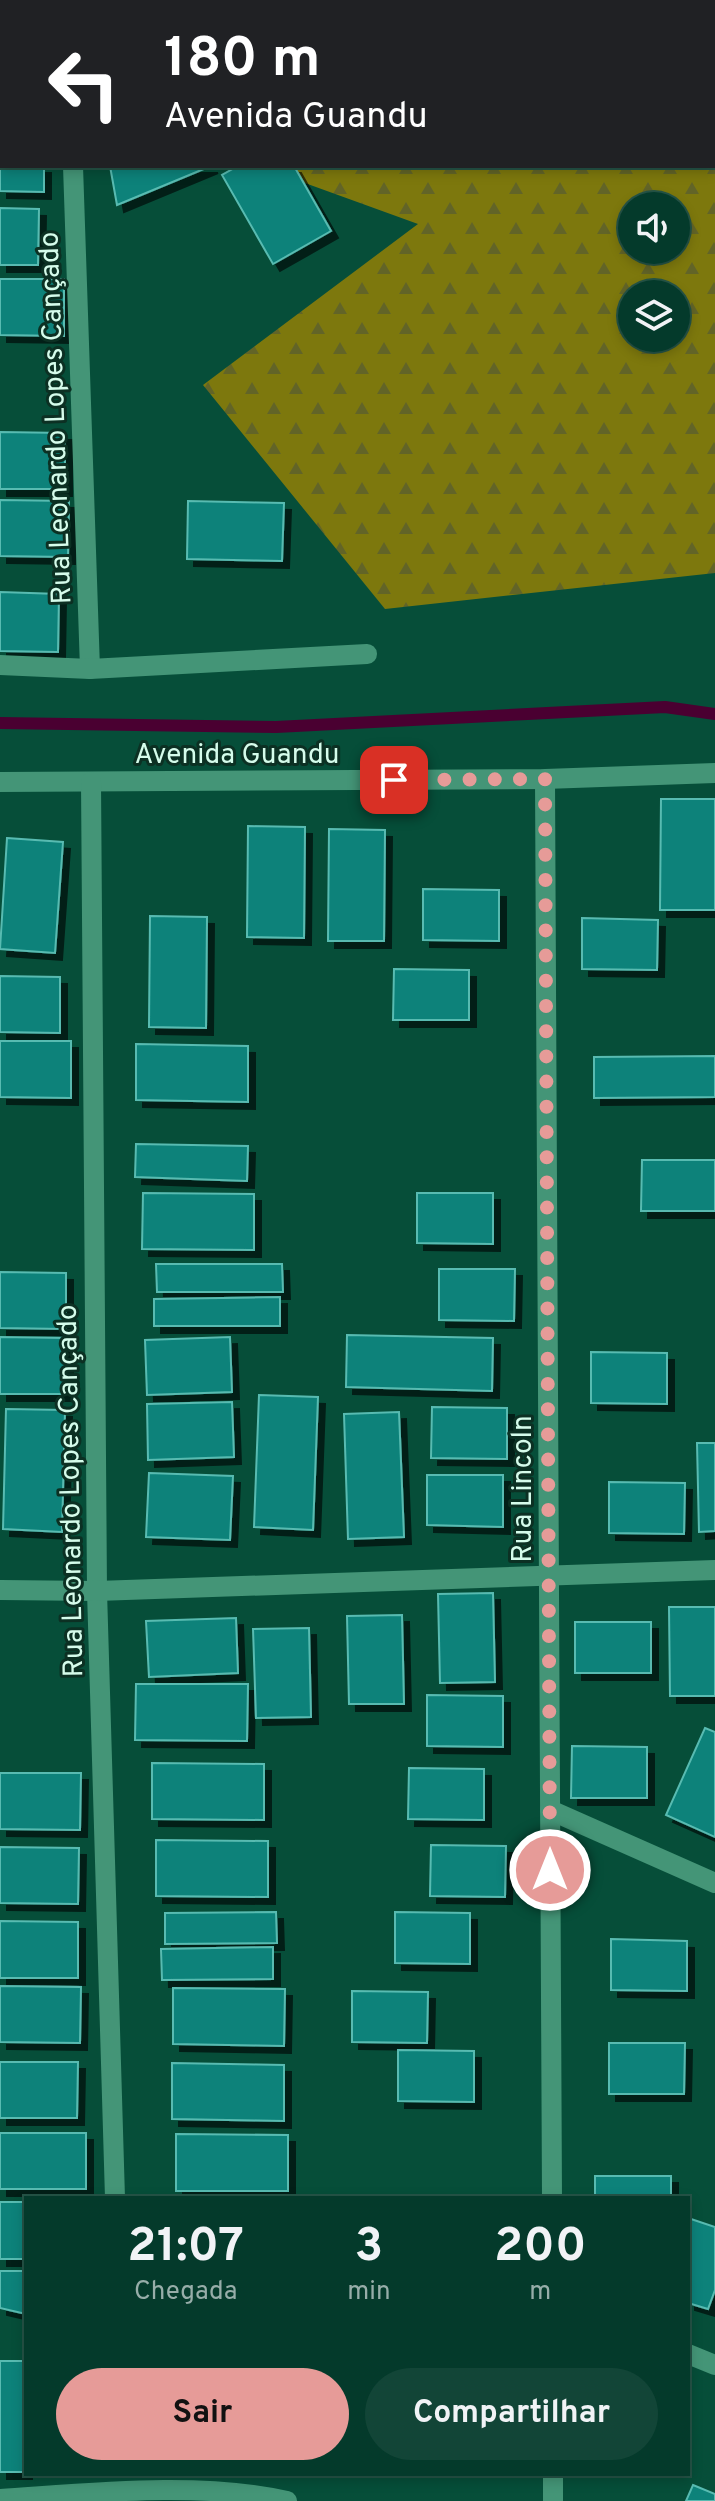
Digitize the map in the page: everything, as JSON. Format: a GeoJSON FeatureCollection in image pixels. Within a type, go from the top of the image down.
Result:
{"type":"FeatureCollection","features":[{"type":"Feature","properties":{"kind":"street","name":"Rua Leonardo Lopes Cançado"},"geometry":{"type":"LineString","coordinates":[[73,168],[90,669]]}},
{"type":"Feature","properties":{"kind":"street"},"geometry":{"type":"LineString","coordinates":[[0,665],[90,669],[367,654]]}},
{"type":"Feature","properties":{"kind":"street","name":"Avenida Guandu"},"geometry":{"type":"LineString","coordinates":[[0,782],[545,779],[715,773]]}},
{"type":"Feature","properties":{"kind":"street","name":"Rua Lincoln"},"geometry":{"type":"LineString","coordinates":[[545,779],[552,2196]]}},
{"type":"Feature","properties":{"kind":"street","name":"Rua Leonardo Lopes Cançado"},"geometry":{"type":"LineString","coordinates":[[91,782],[97,1591],[115,2196]]}},
{"type":"Feature","properties":{"kind":"street"},"geometry":{"type":"LineString","coordinates":[[0,1590],[97,1591],[715,1570]]}},
{"type":"Feature","properties":{"kind":"street"},"geometry":{"type":"LineString","coordinates":[[550,1810],[715,1883]]}},
{"type":"Feature","properties":{"kind":"street"},"geometry":{"type":"LineString","coordinates":[[690,2355],[715,2365]]}},
{"type":"Feature","properties":{"kind":"street"},"geometry":{"type":"LineString","coordinates":[[553,2476],[553,2501]]}},
{"type":"Feature","properties":{"kind":"street"},"geometry":{"type":"LineString","coordinates":[[0,2499],[123,2483],[249,2492],[287,2501]]}},
{"type":"Feature","properties":{"kind":"green space"},"geometry":{"type":"Polygon","coordinates":[[[264,168],[715,168],[715,573],[385,609],[203,385],[418,224],[264,168]]]}},
{"type":"Feature","properties":{"kind":"building"},"geometry":{"type":"Polygon","coordinates":[[[0,168],[44,168],[44,192],[0,191],[0,168]]]}},
{"type":"Feature","properties":{"kind":"building"},"geometry":{"type":"Polygon","coordinates":[[[110,168],[206,168],[117,205],[110,168]]]}},
{"type":"Feature","properties":{"kind":"building"},"geometry":{"type":"Polygon","coordinates":[[[234,168],[295,168],[331,231],[273,264],[222,175],[234,168]]]}},
{"type":"Feature","properties":{"kind":"building"},"geometry":{"type":"Polygon","coordinates":[[[0,208],[39,209],[38,265],[0,265],[0,208]]]}},
{"type":"Feature","properties":{"kind":"building"},"geometry":{"type":"Polygon","coordinates":[[[0,279],[64,279],[64,336],[0,335],[0,279]]]}},
{"type":"Feature","properties":{"kind":"building"},"geometry":{"type":"Polygon","coordinates":[[[0,432],[65,433],[65,489],[0,489],[0,432]]]}},
{"type":"Feature","properties":{"kind":"building"},"geometry":{"type":"Polygon","coordinates":[[[0,500],[69,501],[68,557],[0,556],[0,500]]]}},
{"type":"Feature","properties":{"kind":"building"},"geometry":{"type":"Polygon","coordinates":[[[188,501],[284,503],[282,561],[187,559],[188,501]]]}},
{"type":"Feature","properties":{"kind":"building"},"geometry":{"type":"Polygon","coordinates":[[[0,592],[59,594],[58,652],[0,651],[0,592]]]}},
{"type":"Feature","properties":{"kind":"building"},"geometry":{"type":"Polygon","coordinates":[[[661,799],[715,799],[715,910],[660,910],[661,799]]]}},
{"type":"Feature","properties":{"kind":"building"},"geometry":{"type":"Polygon","coordinates":[[[248,826],[305,827],[304,938],[247,937],[248,826]]]}},
{"type":"Feature","properties":{"kind":"building"},"geometry":{"type":"Polygon","coordinates":[[[329,829],[385,830],[384,941],[328,941],[329,829]]]}},
{"type":"Feature","properties":{"kind":"building"},"geometry":{"type":"Polygon","coordinates":[[[7,838],[63,842],[55,953],[0,949],[7,838]]]}},
{"type":"Feature","properties":{"kind":"building"},"geometry":{"type":"Polygon","coordinates":[[[423,889],[499,890],[499,941],[423,940],[423,889]]]}},
{"type":"Feature","properties":{"kind":"building"},"geometry":{"type":"Polygon","coordinates":[[[150,916],[207,917],[206,1028],[149,1027],[150,916]]]}},
{"type":"Feature","properties":{"kind":"building"},"geometry":{"type":"Polygon","coordinates":[[[582,918],[658,920],[657,970],[582,969],[582,918]]]}},
{"type":"Feature","properties":{"kind":"building"},"geometry":{"type":"Polygon","coordinates":[[[394,969],[469,970],[469,1020],[393,1020],[394,969]]]}},
{"type":"Feature","properties":{"kind":"building"},"geometry":{"type":"Polygon","coordinates":[[[0,976],[60,977],[60,1033],[0,1032],[0,976]]]}},
{"type":"Feature","properties":{"kind":"building"},"geometry":{"type":"Polygon","coordinates":[[[0,1041],[71,1041],[71,1098],[0,1097],[0,1041]]]}},
{"type":"Feature","properties":{"kind":"building"},"geometry":{"type":"Polygon","coordinates":[[[136,1044],[248,1046],[248,1102],[136,1100],[136,1044]]]}},
{"type":"Feature","properties":{"kind":"building"},"geometry":{"type":"Polygon","coordinates":[[[715,1056],[715,1097],[594,1098],[594,1057],[715,1056]]]}},
{"type":"Feature","properties":{"kind":"building"},"geometry":{"type":"Polygon","coordinates":[[[136,1144],[248,1146],[247,1181],[135,1177],[136,1144]]]}},
{"type":"Feature","properties":{"kind":"building"},"geometry":{"type":"Polygon","coordinates":[[[642,1160],[715,1160],[715,1211],[641,1211],[642,1160]]]}},
{"type":"Feature","properties":{"kind":"building"},"geometry":{"type":"Polygon","coordinates":[[[143,1193],[254,1194],[254,1250],[142,1249],[143,1193]]]}},
{"type":"Feature","properties":{"kind":"building"},"geometry":{"type":"Polygon","coordinates":[[[417,1193],[493,1193],[493,1244],[417,1243],[417,1193]]]}},
{"type":"Feature","properties":{"kind":"building"},"geometry":{"type":"Polygon","coordinates":[[[156,1264],[282,1264],[283,1292],[157,1292],[156,1264]]]}},
{"type":"Feature","properties":{"kind":"building"},"geometry":{"type":"Polygon","coordinates":[[[439,1269],[515,1269],[514,1321],[439,1320],[439,1269]]]}},
{"type":"Feature","properties":{"kind":"building"},"geometry":{"type":"Polygon","coordinates":[[[0,1272],[66,1273],[66,1329],[0,1328],[0,1272]]]}},
{"type":"Feature","properties":{"kind":"building"},"geometry":{"type":"Polygon","coordinates":[[[280,1297],[280,1326],[154,1326],[154,1299],[280,1297]]]}},
{"type":"Feature","properties":{"kind":"building"},"geometry":{"type":"Polygon","coordinates":[[[347,1335],[493,1338],[492,1391],[346,1387],[347,1335]]]}},
{"type":"Feature","properties":{"kind":"building"},"geometry":{"type":"Polygon","coordinates":[[[0,1337],[66,1338],[66,1394],[0,1394],[0,1337]]]}},
{"type":"Feature","properties":{"kind":"building"},"geometry":{"type":"Polygon","coordinates":[[[230,1337],[232,1392],[147,1395],[145,1340],[230,1337]]]}},
{"type":"Feature","properties":{"kind":"building"},"geometry":{"type":"Polygon","coordinates":[[[591,1352],[667,1353],[667,1404],[591,1403],[591,1352]]]}},
{"type":"Feature","properties":{"kind":"building"},"geometry":{"type":"Polygon","coordinates":[[[259,1395],[318,1397],[313,1530],[254,1527],[259,1395]]]}},
{"type":"Feature","properties":{"kind":"building"},"geometry":{"type":"Polygon","coordinates":[[[232,1402],[234,1457],[148,1460],[147,1404],[232,1402]]]}},
{"type":"Feature","properties":{"kind":"building"},"geometry":{"type":"Polygon","coordinates":[[[432,1407],[507,1408],[507,1459],[431,1458],[432,1407]]]}},
{"type":"Feature","properties":{"kind":"building"},"geometry":{"type":"Polygon","coordinates":[[[6,1409],[65,1410],[62,1532],[3,1529],[6,1409]]]}},
{"type":"Feature","properties":{"kind":"building"},"geometry":{"type":"Polygon","coordinates":[[[399,1412],[404,1537],[348,1539],[344,1414],[399,1412]]]}},
{"type":"Feature","properties":{"kind":"building"},"geometry":{"type":"Polygon","coordinates":[[[697,1443],[715,1443],[715,1531],[699,1532],[697,1443]]]}},
{"type":"Feature","properties":{"kind":"building"},"geometry":{"type":"Polygon","coordinates":[[[149,1473],[233,1476],[230,1540],[146,1537],[149,1473]]]}},
{"type":"Feature","properties":{"kind":"building"},"geometry":{"type":"Polygon","coordinates":[[[427,1475],[503,1475],[503,1527],[427,1525],[427,1475]]]}},
{"type":"Feature","properties":{"kind":"building"},"geometry":{"type":"Polygon","coordinates":[[[609,1482],[685,1483],[684,1534],[609,1533],[609,1482]]]}},
{"type":"Feature","properties":{"kind":"building"},"geometry":{"type":"Polygon","coordinates":[[[493,1593],[495,1682],[440,1683],[438,1594],[493,1593]]]}},
{"type":"Feature","properties":{"kind":"building"},"geometry":{"type":"Polygon","coordinates":[[[669,1607],[715,1607],[715,1696],[670,1696],[669,1607]]]}},
{"type":"Feature","properties":{"kind":"building"},"geometry":{"type":"Polygon","coordinates":[[[402,1615],[404,1704],[349,1704],[347,1616],[402,1615]]]}},
{"type":"Feature","properties":{"kind":"building"},"geometry":{"type":"Polygon","coordinates":[[[236,1618],[238,1673],[149,1677],[146,1621],[236,1618]]]}},
{"type":"Feature","properties":{"kind":"building"},"geometry":{"type":"Polygon","coordinates":[[[575,1622],[651,1622],[651,1673],[575,1673],[575,1622]]]}},
{"type":"Feature","properties":{"kind":"building"},"geometry":{"type":"Polygon","coordinates":[[[309,1628],[311,1717],[256,1718],[253,1629],[309,1628]]]}},
{"type":"Feature","properties":{"kind":"building"},"geometry":{"type":"Polygon","coordinates":[[[136,1684],[248,1684],[247,1741],[135,1740],[136,1684]]]}},
{"type":"Feature","properties":{"kind":"building"},"geometry":{"type":"Polygon","coordinates":[[[427,1695],[503,1696],[503,1747],[427,1746],[427,1695]]]}},
{"type":"Feature","properties":{"kind":"building"},"geometry":{"type":"Polygon","coordinates":[[[705,1728],[715,1732],[715,1837],[666,1815],[705,1728]]]}},
{"type":"Feature","properties":{"kind":"building"},"geometry":{"type":"Polygon","coordinates":[[[572,1746],[647,1747],[647,1798],[571,1798],[572,1746]]]}},
{"type":"Feature","properties":{"kind":"building"},"geometry":{"type":"Polygon","coordinates":[[[152,1763],[264,1764],[264,1820],[152,1819],[152,1763]]]}},
{"type":"Feature","properties":{"kind":"building"},"geometry":{"type":"Polygon","coordinates":[[[409,1768],[484,1769],[484,1820],[408,1819],[409,1768]]]}},
{"type":"Feature","properties":{"kind":"building"},"geometry":{"type":"Polygon","coordinates":[[[0,1773],[81,1773],[80,1830],[0,1829],[0,1773]]]}},
{"type":"Feature","properties":{"kind":"building"},"geometry":{"type":"Polygon","coordinates":[[[156,1840],[268,1841],[268,1897],[156,1896],[156,1840]]]}},
{"type":"Feature","properties":{"kind":"building"},"geometry":{"type":"Polygon","coordinates":[[[431,1845],[506,1846],[505,1897],[430,1896],[431,1845]]]}},
{"type":"Feature","properties":{"kind":"building"},"geometry":{"type":"Polygon","coordinates":[[[0,1847],[79,1848],[78,1904],[0,1903],[0,1847]]]}},
{"type":"Feature","properties":{"kind":"building"},"geometry":{"type":"Polygon","coordinates":[[[276,1912],[277,1943],[165,1944],[165,1913],[276,1912]]]}},
{"type":"Feature","properties":{"kind":"building"},"geometry":{"type":"Polygon","coordinates":[[[395,1912],[470,1913],[470,1964],[395,1963],[395,1912]]]}},
{"type":"Feature","properties":{"kind":"building"},"geometry":{"type":"Polygon","coordinates":[[[0,1921],[78,1922],[78,1978],[0,1978],[0,1921]]]}},
{"type":"Feature","properties":{"kind":"building"},"geometry":{"type":"Polygon","coordinates":[[[611,1939],[687,1941],[687,1991],[611,1990],[611,1939]]]}},
{"type":"Feature","properties":{"kind":"building"},"geometry":{"type":"Polygon","coordinates":[[[273,1947],[273,1979],[162,1980],[161,1949],[273,1947]]]}},
{"type":"Feature","properties":{"kind":"building"},"geometry":{"type":"Polygon","coordinates":[[[0,1986],[81,1987],[80,2043],[0,2042],[0,1986]]]}},
{"type":"Feature","properties":{"kind":"building"},"geometry":{"type":"Polygon","coordinates":[[[173,1988],[285,1989],[284,2046],[173,2044],[173,1988]]]}},
{"type":"Feature","properties":{"kind":"building"},"geometry":{"type":"Polygon","coordinates":[[[352,1991],[428,1992],[427,2043],[352,2042],[352,1991]]]}},
{"type":"Feature","properties":{"kind":"building"},"geometry":{"type":"Polygon","coordinates":[[[609,2043],[685,2043],[684,2094],[609,2094],[609,2043]]]}},
{"type":"Feature","properties":{"kind":"building"},"geometry":{"type":"Polygon","coordinates":[[[398,2050],[474,2051],[474,2102],[398,2101],[398,2050]]]}},
{"type":"Feature","properties":{"kind":"building"},"geometry":{"type":"Polygon","coordinates":[[[0,2062],[78,2062],[77,2118],[0,2118],[0,2062]]]}},
{"type":"Feature","properties":{"kind":"building"},"geometry":{"type":"Polygon","coordinates":[[[172,2063],[284,2065],[284,2121],[172,2119],[172,2063]]]}},
{"type":"Feature","properties":{"kind":"building"},"geometry":{"type":"Polygon","coordinates":[[[0,2133],[86,2133],[86,2189],[0,2189],[0,2133]]]}},
{"type":"Feature","properties":{"kind":"building"},"geometry":{"type":"Polygon","coordinates":[[[176,2134],[288,2135],[288,2191],[176,2191],[176,2134]]]}},
{"type":"Feature","properties":{"kind":"building"},"geometry":{"type":"Polygon","coordinates":[[[595,2176],[671,2176],[671,2196],[595,2196],[595,2176]]]}},
{"type":"Feature","properties":{"kind":"building"},"geometry":{"type":"Polygon","coordinates":[[[0,2202],[24,2202],[24,2259],[0,2259],[0,2202]]]}},
{"type":"Feature","properties":{"kind":"building"},"geometry":{"type":"Polygon","coordinates":[[[690,2219],[715,2227],[715,2290],[708,2309],[690,2304],[690,2219]]]}},
{"type":"Feature","properties":{"kind":"building"},"geometry":{"type":"Polygon","coordinates":[[[0,2271],[24,2271],[24,2314],[0,2308],[0,2271]]]}},
{"type":"Feature","properties":{"kind":"building"},"geometry":{"type":"Polygon","coordinates":[[[0,2361],[24,2361],[24,2472],[0,2472],[0,2361]]]}},
{"type":"Feature","properties":{"kind":"building"},"geometry":{"type":"Polygon","coordinates":[[[693,2485],[715,2494],[715,2501],[686,2501],[693,2485]]]}},
{"type":"Feature","properties":{"kind":"waterway"},"geometry":{"type":"LineString","coordinates":[[0,723],[276,727],[665,707],[715,714]]}},
{"type":"Feature","properties":{"kind":"route"},"geometry":{"type":"LineString","coordinates":[[394,780],[545,779],[550,1870]]}}]}
